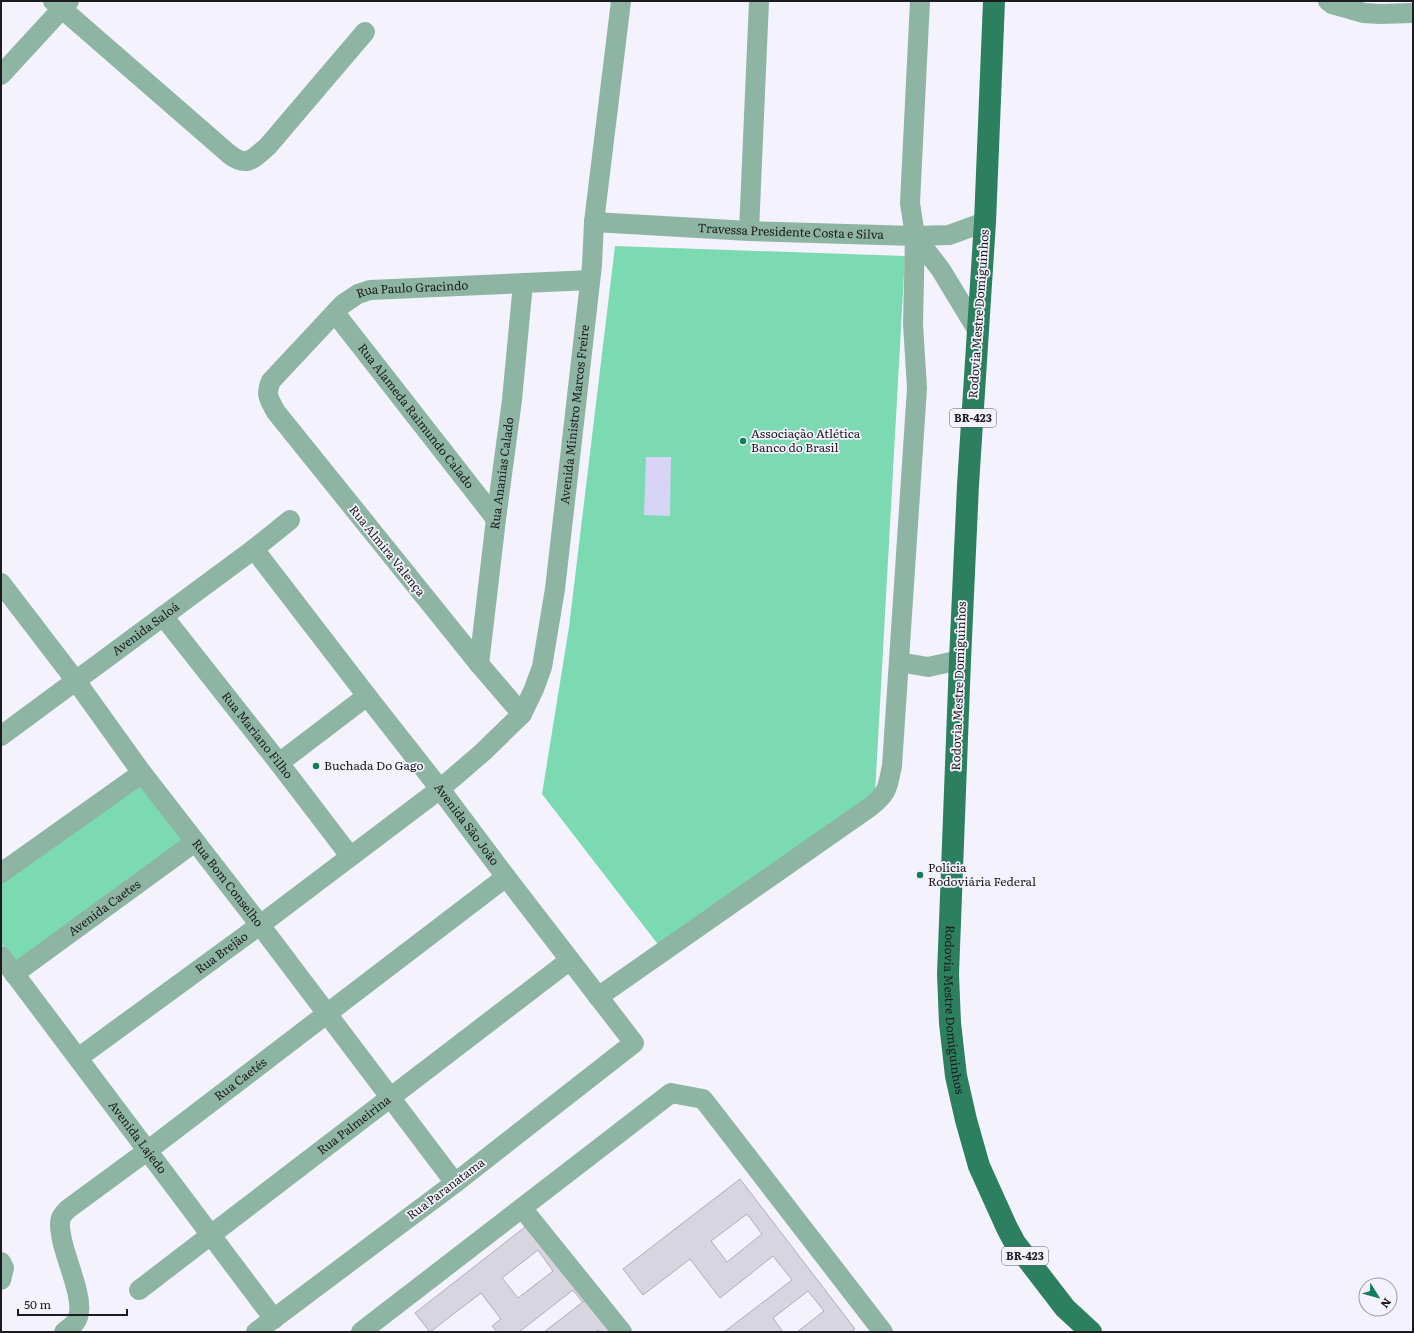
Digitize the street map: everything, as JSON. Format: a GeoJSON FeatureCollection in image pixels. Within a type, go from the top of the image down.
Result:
{"type":"FeatureCollection","features":[{"type":"Feature","properties":{"kind":"main road","name":"Rodovia Mestre Domiguinhos"},"geometry":{"type":"LineString","coordinates":[[994,1],[985,222],[968,485],[960,660],[948,974],[950,1023],[956,1076],[966,1120],[979,1166],[1015,1243],[1081,1329]]}},
{"type":"Feature","properties":{"kind":"street","name":"Avenida Ministro Marcos Freire"},"geometry":{"type":"LineString","coordinates":[[440,789],[483,752],[522,714],[534,689],[542,667],[555,590],[592,265],[594,222],[621,1]]}},
{"type":"Feature","properties":{"kind":"street"},"geometry":{"type":"LineString","coordinates":[[749,231],[759,1]]}},
{"type":"Feature","properties":{"kind":"street"},"geometry":{"type":"LineString","coordinates":[[598,997],[864,811],[883,796],[886,791],[892,766],[917,388],[913,324],[915,236],[910,203],[920,1]]}},
{"type":"Feature","properties":{"kind":"street"},"geometry":{"type":"LineString","coordinates":[[988,1],[993,35]]}},
{"type":"Feature","properties":{"kind":"street"},"geometry":{"type":"LineString","coordinates":[[993,35],[1001,1]]}},
{"type":"Feature","properties":{"kind":"street"},"geometry":{"type":"LineString","coordinates":[[1328,1],[1332,4],[1364,13],[1413,13]]}},
{"type":"Feature","properties":{"kind":"street"},"geometry":{"type":"LineString","coordinates":[[1,75],[61,4],[229,154],[239,161],[247,162],[268,146],[365,32]]}},
{"type":"Feature","properties":{"kind":"street","name":"Travessa Presidente Costa e Silva"},"geometry":{"type":"LineString","coordinates":[[594,222],[749,231],[915,236],[949,235],[985,222]]}},
{"type":"Feature","properties":{"kind":"street"},"geometry":{"type":"LineString","coordinates":[[915,236],[941,270],[978,331]]}},
{"type":"Feature","properties":{"kind":"street","name":"Rua Paulo Gracindo"},"geometry":{"type":"LineString","coordinates":[[271,381],[343,304],[358,294],[370,290],[590,280]]}},
{"type":"Feature","properties":{"kind":"street","name":"Rua Ananias Calado"},"geometry":{"type":"LineString","coordinates":[[479,664],[512,400],[523,282]]}},
{"type":"Feature","properties":{"kind":"street","name":"Rua Alameda Raimundo Calado"},"geometry":{"type":"LineString","coordinates":[[335,313],[496,519]]}},
{"type":"Feature","properties":{"kind":"street","name":"Rua Almira Valença"},"geometry":{"type":"LineString","coordinates":[[271,381],[268,388],[268,398],[276,412],[479,664],[522,714]]}},
{"type":"Feature","properties":{"kind":"street","name":"Avenida Saloá"},"geometry":{"type":"LineString","coordinates":[[1,736],[254,549],[290,520]]}},
{"type":"Feature","properties":{"kind":"street","name":"Avenida São João"},"geometry":{"type":"LineString","coordinates":[[254,549],[634,1043]]}},
{"type":"Feature","properties":{"kind":"street","name":"Rua Bom Conselho"},"geometry":{"type":"LineString","coordinates":[[1,583],[76,681],[142,773],[391,1096],[455,1183]]}},
{"type":"Feature","properties":{"kind":"street","name":"Rua Mariano Filho"},"geometry":{"type":"LineString","coordinates":[[163,616],[350,856]]}},
{"type":"Feature","properties":{"kind":"street"},"geometry":{"type":"LineString","coordinates":[[899,662],[928,667],[960,660]]}},
{"type":"Feature","properties":{"kind":"street"},"geometry":{"type":"LineString","coordinates":[[279,763],[367,696]]}},
{"type":"Feature","properties":{"kind":"street"},"geometry":{"type":"LineString","coordinates":[[1,873],[142,773]]}},
{"type":"Feature","properties":{"kind":"street","name":"Rua Brejão"},"geometry":{"type":"LineString","coordinates":[[78,1058],[260,925],[440,789]]}},
{"type":"Feature","properties":{"kind":"street","name":"Avenida Caetes"},"geometry":{"type":"LineString","coordinates":[[14,974],[195,842]]}},
{"type":"Feature","properties":{"kind":"street","name":"Rua Caetés"},"geometry":{"type":"LineString","coordinates":[[70,1326],[79,1316],[80,1308],[61,1240],[60,1219],[64,1213],[72,1205],[147,1151],[506,876]]}},
{"type":"Feature","properties":{"kind":"street","name":"Avenida Lajedo"},"geometry":{"type":"LineString","coordinates":[[1,956],[274,1319]]}},
{"type":"Feature","properties":{"kind":"street","name":"Rua Palmeirina"},"geometry":{"type":"LineString","coordinates":[[139,1290],[570,960]]}},
{"type":"Feature","properties":{"kind":"street","name":"Rua Paranatama"},"geometry":{"type":"LineString","coordinates":[[256,1332],[455,1183],[634,1043]]}},
{"type":"Feature","properties":{"kind":"street"},"geometry":{"type":"LineString","coordinates":[[374,1328],[522,1208],[671,1092],[703,1099],[883,1332]]}},
{"type":"Feature","properties":{"kind":"street"},"geometry":{"type":"LineString","coordinates":[[522,1208],[622,1332]]}},
{"type":"Feature","properties":{"kind":"street"},"geometry":{"type":"LineString","coordinates":[[1,1262],[4,1268],[1,1280]]}},
{"type":"Feature","properties":{"kind":"green space","name":"Associação Atlética Banco do Brasil"},"geometry":{"type":"Polygon","coordinates":[[[615,246],[905,256],[875,794],[660,947],[542,794],[569,627],[615,246]]]}},
{"type":"Feature","properties":{"kind":"green space"},"geometry":{"type":"Polygon","coordinates":[[[142,781],[188,841],[18,965],[1,943],[1,882],[142,781]]]}},
{"type":"Feature","properties":{"kind":"shaded area"},"geometry":{"type":"Polygon","coordinates":[[[646,457],[671,457],[670,516],[644,515],[646,457]]]}},
{"type":"Feature","properties":{"kind":"building"},"geometry":{"type":"Polygon","coordinates":[[[740,1179],[855,1329],[851,1332],[797,1332],[824,1311],[808,1291],[773,1318],[783,1332],[724,1332],[792,1280],[773,1256],[720,1298],[690,1259],[643,1295],[623,1269],[740,1179]],[[747,1214],[711,1241],[727,1262],[762,1234],[747,1214]]]}},
{"type":"Feature","properties":{"kind":"building"},"geometry":{"type":"Polygon","coordinates":[[[534,1220],[592,1295],[583,1303],[573,1290],[519,1332],[497,1332],[492,1326],[501,1319],[481,1293],[430,1332],[415,1313],[534,1220]],[[538,1250],[502,1278],[518,1298],[553,1271],[538,1250]]]}},
{"type":"Feature","properties":{"kind":"building"},"geometry":{"type":"Polygon","coordinates":[[[592,1295],[620,1332],[600,1332],[598,1330],[595,1332],[544,1332],[592,1295]]]}},
{"type":"Feature","properties":{"kind":"place","name":"Associação Atlética Banco do Brasil"},"geometry":{"type":"Point","coordinates":[743,441]}},
{"type":"Feature","properties":{"kind":"place","name":"Buchada Do Gago"},"geometry":{"type":"Point","coordinates":[316,766]}},
{"type":"Feature","properties":{"kind":"place","name":"Polícia Rodoviária Federal"},"geometry":{"type":"Point","coordinates":[920,875]}}]}
